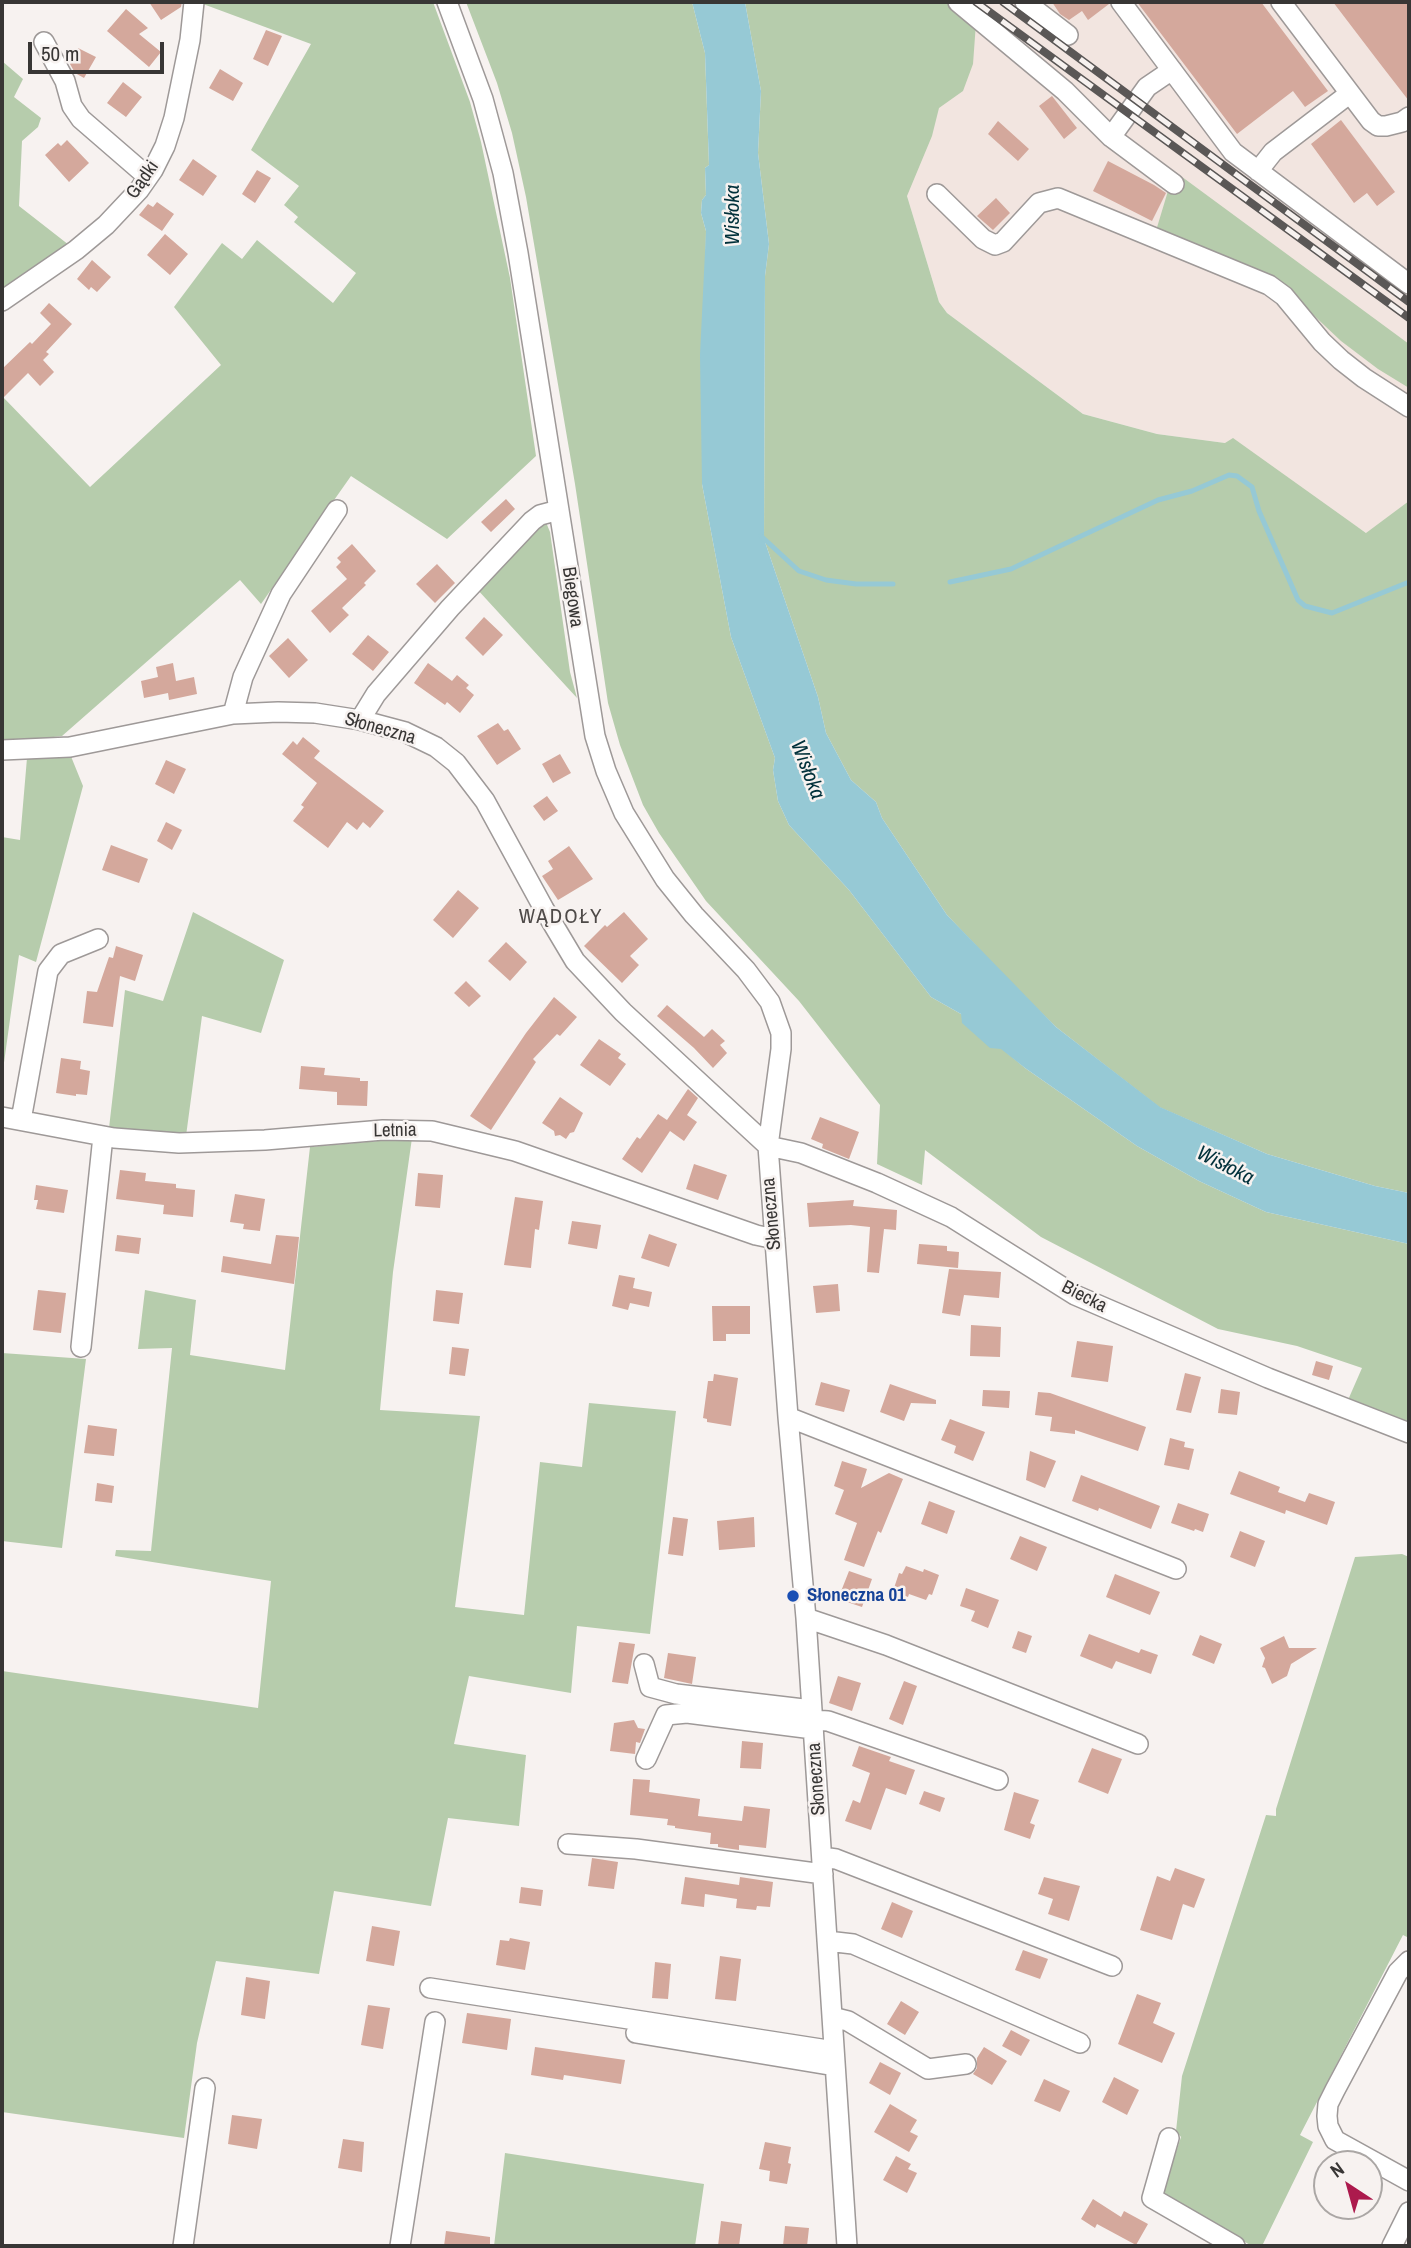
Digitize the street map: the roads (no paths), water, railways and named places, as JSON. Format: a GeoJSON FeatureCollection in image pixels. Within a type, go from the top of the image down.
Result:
{"type":"FeatureCollection","features":[{"type":"Feature","properties":{"kind":"street","name":"Gądki"},"geometry":{"type":"LineString","coordinates":[[2,300],[76,250],[106,225],[148,177],[165,146],[174,118],[190,40],[194,2]]}},
{"type":"Feature","properties":{"kind":"street","name":"Biegowa"},"geometry":{"type":"LineString","coordinates":[[447,2],[500,156],[518,253],[589,710],[597,744],[613,789],[631,827],[665,879],[771,1002],[776,1014],[781,1049],[768,1146]]}},
{"type":"Feature","properties":{"kind":"street"},"geometry":{"type":"LineString","coordinates":[[958,2],[1065,91],[1111,137],[1174,184]]}},
{"type":"Feature","properties":{"kind":"street"},"geometry":{"type":"LineString","coordinates":[[1024,2],[1068,35]]}},
{"type":"Feature","properties":{"kind":"street"},"geometry":{"type":"LineString","coordinates":[[1121,2],[1233,152],[1409,284]]}},
{"type":"Feature","properties":{"kind":"street"},"geometry":{"type":"LineString","coordinates":[[1280,2],[1365,115],[1378,126],[1394,125],[1409,117]]}},
{"type":"Feature","properties":{"kind":"street"},"geometry":{"type":"LineString","coordinates":[[44,41],[65,81],[72,106],[80,119],[148,177]]}},
{"type":"Feature","properties":{"kind":"street"},"geometry":{"type":"LineString","coordinates":[[1111,137],[1147,87],[1172,70]]}},
{"type":"Feature","properties":{"kind":"street"},"geometry":{"type":"LineString","coordinates":[[1258,170],[1273,152],[1349,94]]}},
{"type":"Feature","properties":{"kind":"street"},"geometry":{"type":"LineString","coordinates":[[937,194],[983,239],[995,246],[1003,242],[1039,204],[1058,198],[1269,285],[1284,296],[1322,342],[1341,360],[1409,407]]}},
{"type":"Feature","properties":{"kind":"street"},"geometry":{"type":"LineString","coordinates":[[233,714],[243,677],[281,594],[337,510]]}},
{"type":"Feature","properties":{"kind":"street"},"geometry":{"type":"LineString","coordinates":[[360,720],[376,694],[433,627],[532,521],[540,515],[559,510]]}},
{"type":"Feature","properties":{"kind":"street","name":"Słoneczna"},"geometry":{"type":"LineString","coordinates":[[2,750],[70,747],[233,714],[315,713],[360,720],[405,732],[436,747],[456,763],[485,801],[575,961],[623,1012],[768,1146],[806,1618],[847,2246]]}},
{"type":"Feature","properties":{"kind":"street"},"geometry":{"type":"LineString","coordinates":[[11,1119],[48,971],[61,954],[98,939]]}},
{"type":"Feature","properties":{"kind":"street","name":"Letnia"},"geometry":{"type":"LineString","coordinates":[[11,1119],[103,1136],[179,1143],[265,1140],[383,1130],[432,1130],[515,1151],[756,1236],[775,1239]]}},
{"type":"Feature","properties":{"kind":"street"},"geometry":{"type":"LineString","coordinates":[[81,1347],[103,1136]]}},
{"type":"Feature","properties":{"kind":"street","name":"Biecka"},"geometry":{"type":"LineString","coordinates":[[768,1146],[801,1153],[877,1182],[951,1217],[1075,1295],[1268,1378],[1409,1433]]}},
{"type":"Feature","properties":{"kind":"street"},"geometry":{"type":"LineString","coordinates":[[788,1417],[1176,1569]]}},
{"type":"Feature","properties":{"kind":"street"},"geometry":{"type":"LineString","coordinates":[[806,1618],[886,1645],[1138,1744]]}},
{"type":"Feature","properties":{"kind":"street"},"geometry":{"type":"LineString","coordinates":[[644,1664],[650,1687],[813,1720]]}},
{"type":"Feature","properties":{"kind":"street"},"geometry":{"type":"LineString","coordinates":[[646,1759],[666,1715],[687,1713],[813,1720],[828,1721],[998,1780]]}},
{"type":"Feature","properties":{"kind":"street"},"geometry":{"type":"LineString","coordinates":[[568,1843],[822,1866],[836,1859],[1112,1966]]}},
{"type":"Feature","properties":{"kind":"street"},"geometry":{"type":"LineString","coordinates":[[827,1941],[853,1944],[1080,2043]]}},
{"type":"Feature","properties":{"kind":"street"},"geometry":{"type":"LineString","coordinates":[[1409,1961],[1398,1972],[1335,2090],[1328,2104],[1327,2116],[1328,2126],[1335,2140],[1409,2182]]}},
{"type":"Feature","properties":{"kind":"street"},"geometry":{"type":"LineString","coordinates":[[430,1988],[835,2058]]}},
{"type":"Feature","properties":{"kind":"street"},"geometry":{"type":"LineString","coordinates":[[832,2017],[848,2021],[928,2068],[966,2064]]}},
{"type":"Feature","properties":{"kind":"street"},"geometry":{"type":"LineString","coordinates":[[400,2246],[435,2022]]}},
{"type":"Feature","properties":{"kind":"street"},"geometry":{"type":"LineString","coordinates":[[585,2024],[835,2058]]}},
{"type":"Feature","properties":{"kind":"street"},"geometry":{"type":"LineString","coordinates":[[183,2246],[205,2088]]}},
{"type":"Feature","properties":{"kind":"street"},"geometry":{"type":"LineString","coordinates":[[1169,2138],[1152,2198],[1235,2246]]}},
{"type":"Feature","properties":{"kind":"street"},"geometry":{"type":"LineString","coordinates":[[1392,2246],[1409,2212]]}},
{"type":"Feature","properties":{"kind":"water","name":"Wisłoka"},"geometry":{"type":"Polygon","coordinates":[[[692,2],[745,2],[761,91],[758,153],[769,244],[765,276],[764,539],[818,697],[826,733],[851,780],[876,802],[882,818],[947,915],[1056,1027],[1160,1107],[1267,1154],[1375,1186],[1409,1193],[1409,1244],[1266,1212],[1199,1181],[1137,1146],[1001,1049],[990,1048],[962,1023],[961,1014],[931,997],[849,890],[789,825],[778,801],[773,770],[775,758],[731,637],[702,484],[700,355],[706,231],[701,213],[702,200],[706,195],[705,168],[709,165],[705,53],[692,2]]]}},
{"type":"Feature","properties":{"kind":"waterway"},"geometry":{"type":"LineString","coordinates":[[950,582],[1011,569],[1158,500],[1192,491],[1229,475],[1237,476],[1252,487],[1259,511],[1298,600],[1305,606],[1332,613],[1409,582]]}},
{"type":"Feature","properties":{"kind":"waterway"},"geometry":{"type":"LineString","coordinates":[[761,536],[799,571],[826,580],[856,584],[893,584]]}},
{"type":"Feature","properties":{"kind":"railway"},"geometry":{"type":"LineString","coordinates":[[976,2],[1409,318]]}},
{"type":"Feature","properties":{"kind":"railway"},"geometry":{"type":"LineString","coordinates":[[1003,2],[1409,302]]}},
{"type":"Feature","properties":{"kind":"place","name":"Słoneczna 01"},"geometry":{"type":"Point","coordinates":[793,1596]}},
{"type":"Feature","properties":{"kind":"district","name":"WĄDOŁY"},"geometry":{"type":"Point","coordinates":[561,917]}}]}
